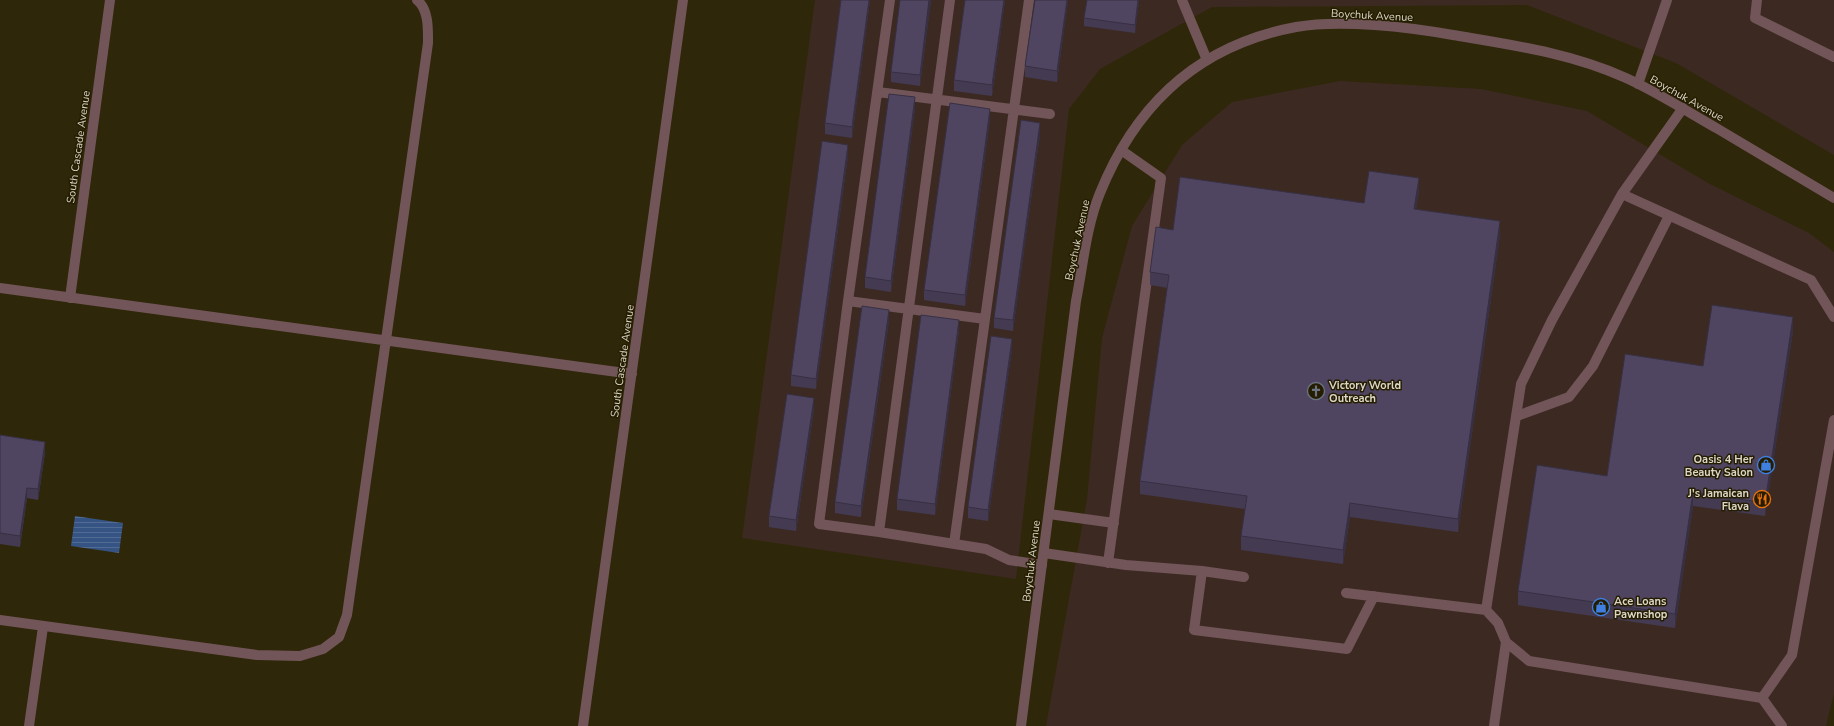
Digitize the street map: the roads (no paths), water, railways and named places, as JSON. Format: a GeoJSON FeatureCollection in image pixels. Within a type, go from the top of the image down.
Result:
{"type":"FeatureCollection","features":[{"type":"Feature","properties":{"kind":"street","name":"South Cascade Avenue"},"geometry":{"type":"LineString","coordinates":[[70,298],[110,0]]}},
{"type":"Feature","properties":{"kind":"street"},"geometry":{"type":"LineString","coordinates":[[0,620],[257,656],[300,656],[323,649],[339,636],[347,615],[428,43],[428,22],[421,3],[417,0]]}},
{"type":"Feature","properties":{"kind":"street","name":"South Cascade Avenue"},"geometry":{"type":"LineString","coordinates":[[583,726],[683,0]]}},
{"type":"Feature","properties":{"kind":"street"},"geometry":{"type":"LineString","coordinates":[[890,0],[848,301],[819,524],[986,549],[1009,560],[1042,565]]}},
{"type":"Feature","properties":{"kind":"street"},"geometry":{"type":"LineString","coordinates":[[879,532],[950,0]]}},
{"type":"Feature","properties":{"kind":"street"},"geometry":{"type":"LineString","coordinates":[[954,544],[986,337],[985,319],[1029,0]]}},
{"type":"Feature","properties":{"kind":"street"},"geometry":{"type":"LineString","coordinates":[[1182,0],[1207,60]]}},
{"type":"Feature","properties":{"kind":"street"},"geometry":{"type":"LineString","coordinates":[[1638,84],[1667,0]]}},
{"type":"Feature","properties":{"kind":"street"},"geometry":{"type":"LineString","coordinates":[[1757,0],[1755,18],[1834,57]]}},
{"type":"Feature","properties":{"kind":"street","name":"Boychuk Avenue"},"geometry":{"type":"LineString","coordinates":[[1021,726],[1076,301],[1089,234],[1099,196],[1121,150],[1140,119],[1190,71],[1220,52],[1257,37],[1297,27],[1340,24],[1425,30],[1534,49],[1588,63],[1638,84],[1682,108],[1834,198]]}},
{"type":"Feature","properties":{"kind":"street"},"geometry":{"type":"LineString","coordinates":[[878,92],[1050,114]]}},
{"type":"Feature","properties":{"kind":"street"},"geometry":{"type":"LineString","coordinates":[[1486,610],[1521,384],[1552,320],[1622,194],[1682,108]]}},
{"type":"Feature","properties":{"kind":"street"},"geometry":{"type":"LineString","coordinates":[[1108,563],[1161,178],[1121,150]]}},
{"type":"Feature","properties":{"kind":"street"},"geometry":{"type":"LineString","coordinates":[[1622,194],[1811,280],[1834,317]]}},
{"type":"Feature","properties":{"kind":"street"},"geometry":{"type":"LineString","coordinates":[[1517,416],[1569,397],[1593,366],[1669,216]]}},
{"type":"Feature","properties":{"kind":"street"},"geometry":{"type":"LineString","coordinates":[[0,288],[632,374]]}},
{"type":"Feature","properties":{"kind":"street"},"geometry":{"type":"LineString","coordinates":[[848,301],[985,319]]}},
{"type":"Feature","properties":{"kind":"street"},"geometry":{"type":"LineString","coordinates":[[1762,698],[1792,655],[1834,420]]}},
{"type":"Feature","properties":{"kind":"street"},"geometry":{"type":"LineString","coordinates":[[1049,514],[1114,523]]}},
{"type":"Feature","properties":{"kind":"street"},"geometry":{"type":"LineString","coordinates":[[1044,553],[1108,563],[1202,571],[1244,577]]}},
{"type":"Feature","properties":{"kind":"street"},"geometry":{"type":"LineString","coordinates":[[1202,571],[1194,630],[1347,649],[1374,596]]}},
{"type":"Feature","properties":{"kind":"street"},"geometry":{"type":"LineString","coordinates":[[1346,593],[1486,610],[1498,623],[1506,642],[1529,661],[1762,698],[1782,726]]}},
{"type":"Feature","properties":{"kind":"street"},"geometry":{"type":"LineString","coordinates":[[29,726],[43,627]]}},
{"type":"Feature","properties":{"kind":"street"},"geometry":{"type":"LineString","coordinates":[[1494,726],[1506,642]]}},
{"type":"Feature","properties":{"kind":"water"},"geometry":{"type":"Polygon","coordinates":[[[75,516],[123,523],[119,553],[71,546],[75,516]]]}},
{"type":"Feature","properties":{"kind":"place","name":"Victory World Outreach"},"geometry":{"type":"Point","coordinates":[1316,391]}},
{"type":"Feature","properties":{"kind":"place","name":"Oasis 4 Her Beauty Salon"},"geometry":{"type":"Point","coordinates":[1766,465]}},
{"type":"Feature","properties":{"kind":"place","name":"J's Jamaican Flava"},"geometry":{"type":"Point","coordinates":[1762,499]}},
{"type":"Feature","properties":{"kind":"place","name":"Ace Loans Pawnshop"},"geometry":{"type":"Point","coordinates":[1601,607]}}]}
